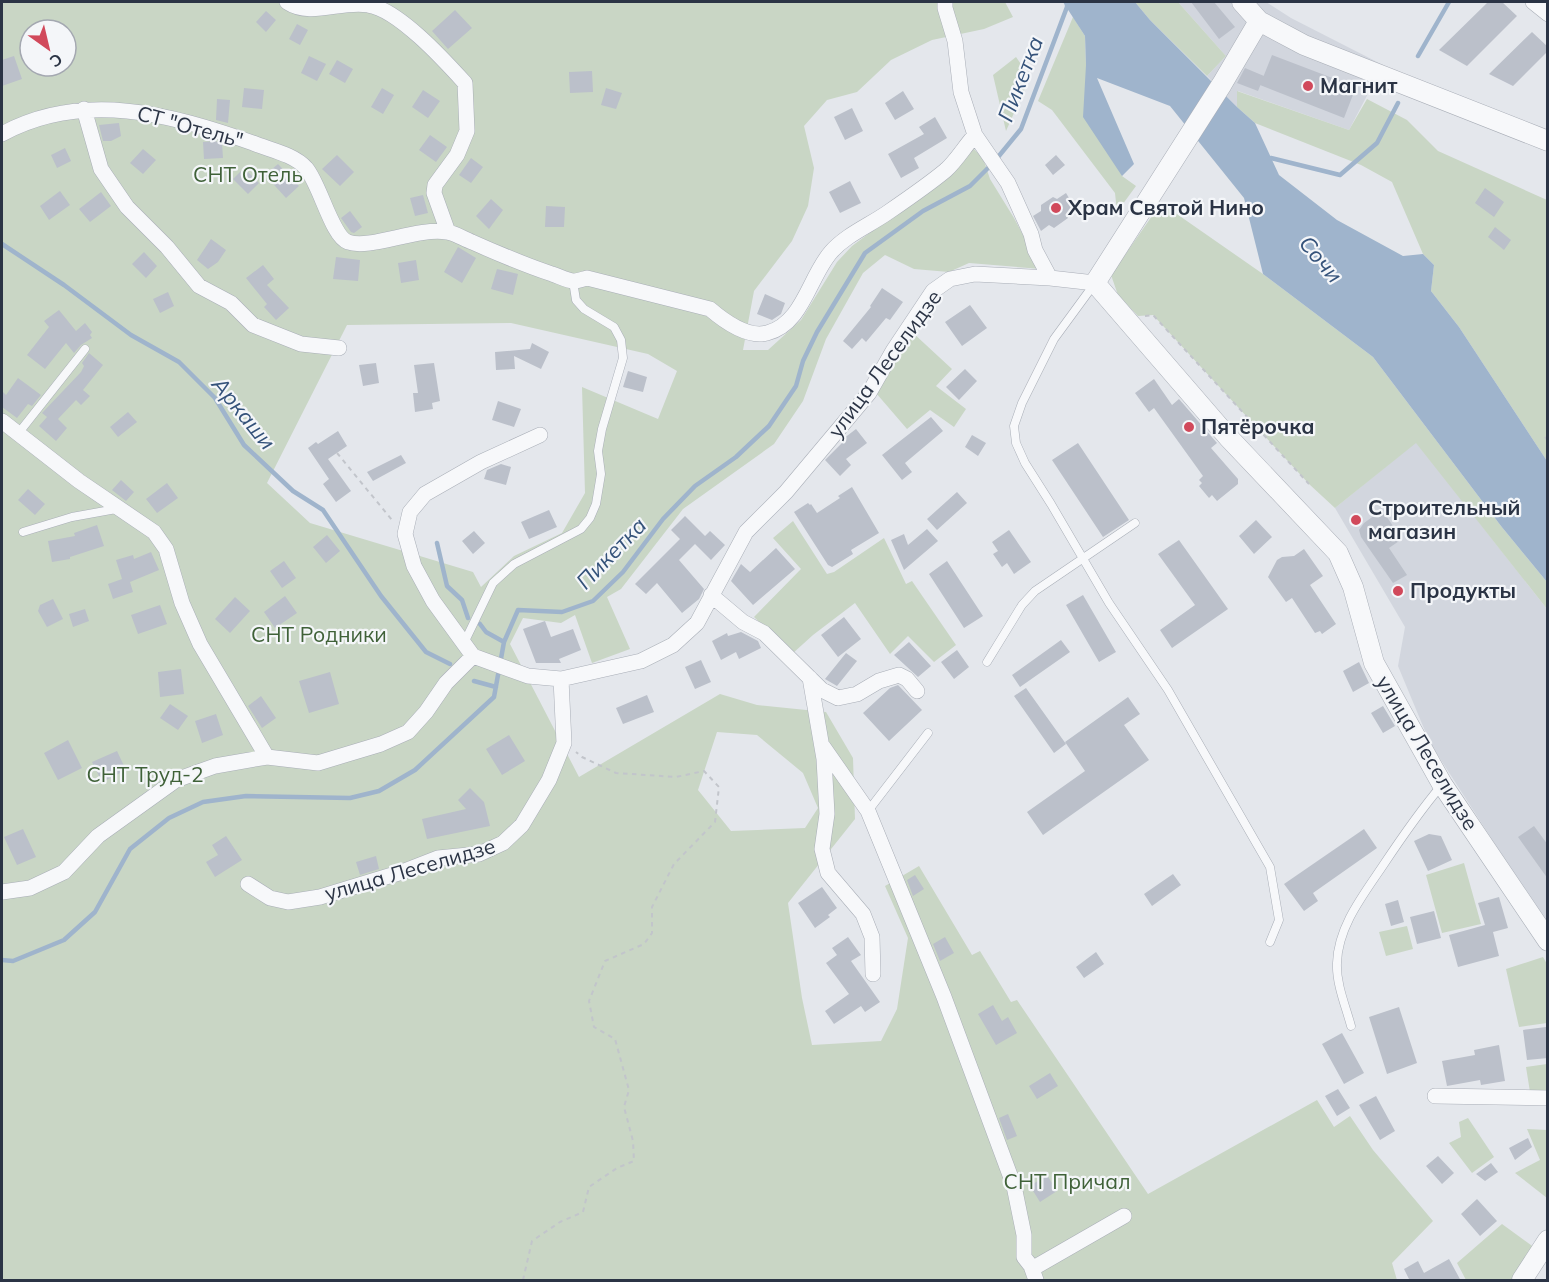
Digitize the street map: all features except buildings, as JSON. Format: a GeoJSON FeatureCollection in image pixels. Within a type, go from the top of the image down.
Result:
{"type":"FeatureCollection","features":[{"type":"Feature","properties":{"kind":"street"},"geometry":{"type":"LineString","coordinates":[[286,2],[305,10],[337,5],[368,4],[383,10],[430,45],[465,83],[467,131],[457,155],[435,184],[434,194],[448,232]]}},
{"type":"Feature","properties":{"kind":"street"},"geometry":{"type":"LineString","coordinates":[[945,2],[955,41],[961,92],[975,135],[1008,183],[1035,250],[1050,278]]}},
{"type":"Feature","properties":{"kind":"street"},"geometry":{"type":"LineString","coordinates":[[1242,2],[1259,21],[1304,45],[1548,141]]}},
{"type":"Feature","properties":{"kind":"street"},"geometry":{"type":"LineString","coordinates":[[1533,2],[1548,14]]}},
{"type":"Feature","properties":{"kind":"street"},"geometry":{"type":"LineString","coordinates":[[1095,283],[1222,84],[1259,21]]}},
{"type":"Feature","properties":{"kind":"street"},"geometry":{"type":"LineString","coordinates":[[84,109],[101,169],[127,207],[167,247],[199,286],[231,303],[253,325],[301,344],[339,348]]}},
{"type":"Feature","properties":{"kind":"street","name":"СТ \"Отель\""},"geometry":{"type":"LineString","coordinates":[[2,134],[47,117],[84,109],[137,111],[214,129],[290,157],[305,166],[338,236],[348,242],[370,243],[406,234],[448,232],[531,267],[573,281],[587,278],[710,309],[726,323],[743,330],[765,333],[782,326],[794,315],[830,253],[851,235],[887,213],[947,169],[975,135]]}},
{"type":"Feature","properties":{"kind":"street","name":"улица Леселидзе"},"geometry":{"type":"LineString","coordinates":[[473,656],[528,676],[561,680],[641,661],[673,645],[697,623],[747,532],[786,492],[869,393],[893,351],[933,291],[950,279],[975,274],[1095,283],[1228,437],[1338,553],[1353,587],[1374,663],[1442,784],[1548,941]]}},
{"type":"Feature","properties":{"kind":"street"},"geometry":{"type":"LineString","coordinates":[[2,421],[17,435],[79,481],[154,532],[166,549],[182,603],[200,644],[267,757]]}},
{"type":"Feature","properties":{"kind":"street"},"geometry":{"type":"LineString","coordinates":[[2,892],[30,888],[64,872],[98,836],[176,780],[215,766],[267,757],[318,763],[381,744],[408,732],[426,712],[446,683],[473,656],[433,601],[414,566],[405,534],[410,512],[425,494],[481,462],[540,435]]}},
{"type":"Feature","properties":{"kind":"street"},"geometry":{"type":"LineString","coordinates":[[711,595],[743,622],[764,633],[822,690],[838,698],[857,694],[879,681],[899,675],[907,679],[917,692]]}},
{"type":"Feature","properties":{"kind":"street"},"geometry":{"type":"LineString","coordinates":[[810,678],[822,745],[827,814],[822,849],[828,873],[863,914],[872,937],[873,974]]}},
{"type":"Feature","properties":{"kind":"street","name":"улица Леселидзе"},"geometry":{"type":"LineString","coordinates":[[248,884],[270,898],[288,902],[320,897],[392,876],[438,858],[479,854],[503,843],[522,825],[549,780],[564,743],[561,680]]}},
{"type":"Feature","properties":{"kind":"street"},"geometry":{"type":"LineString","coordinates":[[822,745],[867,811],[944,997],[1014,1186],[1024,1235],[1024,1257],[1034,1273]]}},
{"type":"Feature","properties":{"kind":"street"},"geometry":{"type":"LineString","coordinates":[[1435,1096],[1548,1098]]}},
{"type":"Feature","properties":{"kind":"street"},"geometry":{"type":"LineString","coordinates":[[1034,1273],[1037,1266],[1124,1216]]}},
{"type":"Feature","properties":{"kind":"street"},"geometry":{"type":"LineString","coordinates":[[1522,1281],[1548,1240]]}},
{"type":"Feature","properties":{"kind":"lane"},"geometry":{"type":"LineString","coordinates":[[464,643],[493,583],[514,564],[581,529],[590,518],[596,504],[601,474],[598,451],[602,429],[623,358],[621,340],[614,327],[584,309],[576,300],[573,281]]}},
{"type":"Feature","properties":{"kind":"lane"},"geometry":{"type":"LineString","coordinates":[[1095,283],[1054,339],[1022,403],[1014,426],[1016,443],[1025,463],[1109,603],[1167,690],[1270,867],[1279,920],[1270,942]]}},
{"type":"Feature","properties":{"kind":"lane"},"geometry":{"type":"LineString","coordinates":[[17,435],[85,350]]}},
{"type":"Feature","properties":{"kind":"lane"},"geometry":{"type":"LineString","coordinates":[[23,532],[72,517],[121,508]]}},
{"type":"Feature","properties":{"kind":"lane"},"geometry":{"type":"LineString","coordinates":[[987,662],[1022,605],[1029,598],[1047,582],[1135,523]]}},
{"type":"Feature","properties":{"kind":"lane"},"geometry":{"type":"LineString","coordinates":[[867,811],[928,733]]}},
{"type":"Feature","properties":{"kind":"lane"},"geometry":{"type":"LineString","coordinates":[[1351,1026],[1337,965],[1339,944],[1350,917],[1369,887],[1418,814],[1442,784]]}},
{"type":"Feature","properties":{"kind":"path"},"geometry":{"type":"LineString","coordinates":[[1138,316],[1153,315],[1309,484]]}},
{"type":"Feature","properties":{"kind":"path"},"geometry":{"type":"LineString","coordinates":[[1545,437],[1548,441]]}},
{"type":"Feature","properties":{"kind":"path"},"geometry":{"type":"LineString","coordinates":[[337,453],[405,534]]}},
{"type":"Feature","properties":{"kind":"path"},"geometry":{"type":"LineString","coordinates":[[523,1281],[532,1241],[560,1222],[583,1212],[590,1187],[617,1168],[634,1161],[633,1141],[624,1107],[629,1090],[615,1040],[594,1027],[589,1001],[605,962],[644,944],[652,933],[652,907],[674,864],[715,822],[719,787],[704,771],[676,777],[616,773],[582,757],[564,743]]}},
{"type":"Feature","properties":{"kind":"shaded area"},"geometry":{"type":"Polygon","coordinates":[[[1178,2],[1266,2],[1291,18],[1383,65],[1349,130],[1238,91],[1237,107],[1207,76],[1226,56],[1178,2]]]}},
{"type":"Feature","properties":{"kind":"shaded area"},"geometry":{"type":"Polygon","coordinates":[[[1416,442],[1547,609],[1547,925],[1430,743],[1398,666],[1405,627],[1335,508],[1416,442]]]}},
{"type":"Feature","properties":{"kind":"green space"},"geometry":{"type":"Polygon","coordinates":[[[2,2],[1005,2],[1013,17],[984,29],[932,40],[891,60],[857,92],[827,100],[804,126],[814,168],[808,206],[792,241],[754,291],[743,350],[768,350],[801,320],[837,262],[852,246],[953,171],[973,148],[983,158],[990,179],[1041,269],[969,263],[949,272],[914,269],[885,255],[863,273],[826,339],[803,401],[774,444],[683,509],[621,589],[607,597],[630,649],[592,663],[575,615],[561,623],[523,618],[510,644],[579,777],[720,694],[757,705],[826,712],[853,758],[855,819],[788,903],[802,998],[812,1045],[881,1041],[897,1009],[908,938],[885,886],[919,866],[972,955],[980,951],[1011,1002],[1017,1000],[1148,1194],[1317,1100],[1334,1127],[1350,1116],[1373,1150],[1433,1221],[1392,1263],[1397,1280],[2,1280],[2,2]],[[511,323],[347,325],[267,483],[310,523],[473,572],[481,587],[514,556],[562,533],[585,493],[582,387],[658,419],[677,371],[648,354],[511,323]],[[717,732],[698,790],[731,831],[805,828],[818,808],[803,773],[757,735],[717,732]]]}},
{"type":"Feature","properties":{"kind":"green space"},"geometry":{"type":"Polygon","coordinates":[[[1135,2],[1178,2],[1226,56],[1207,76],[1150,20],[1135,2]]]}},
{"type":"Feature","properties":{"kind":"green space"},"geometry":{"type":"Polygon","coordinates":[[[1073,17],[1085,36],[1086,65],[1122,176],[1136,186],[1117,212],[1115,193],[1052,110],[1038,101],[1073,17]]]}},
{"type":"Feature","properties":{"kind":"green space"},"geometry":{"type":"Polygon","coordinates":[[[1016,57],[1030,77],[1006,131],[993,75],[1016,57]]]}},
{"type":"Feature","properties":{"kind":"green space"},"geometry":{"type":"Polygon","coordinates":[[[1237,91],[1349,130],[1367,99],[1407,120],[1438,151],[1547,200],[1547,461],[1459,327],[1431,291],[1434,265],[1423,254],[1392,182],[1361,165],[1255,123],[1237,107],[1237,91]]]}},
{"type":"Feature","properties":{"kind":"green space"},"geometry":{"type":"Polygon","coordinates":[[[1161,203],[1263,274],[1373,357],[1501,526],[1547,582],[1547,609],[1416,443],[1335,508],[1309,484],[1153,315],[1138,316],[1118,295],[1111,275],[1161,203]]]}},
{"type":"Feature","properties":{"kind":"green space"},"geometry":{"type":"Polygon","coordinates":[[[912,332],[952,369],[936,386],[966,409],[954,427],[930,410],[907,429],[876,393],[912,332]]]}},
{"type":"Feature","properties":{"kind":"green space"},"geometry":{"type":"Polygon","coordinates":[[[793,521],[827,574],[834,572],[884,538],[906,584],[912,581],[956,645],[934,662],[908,636],[890,654],[855,603],[792,654],[754,617],[801,569],[773,538],[793,521]]]}},
{"type":"Feature","properties":{"kind":"green space"},"geometry":{"type":"Polygon","coordinates":[[[1464,863],[1481,924],[1442,933],[1426,875],[1464,863]]]}},
{"type":"Feature","properties":{"kind":"green space"},"geometry":{"type":"Polygon","coordinates":[[[1407,926],[1413,949],[1386,956],[1379,932],[1407,926]]]}},
{"type":"Feature","properties":{"kind":"green space"},"geometry":{"type":"Polygon","coordinates":[[[1543,957],[1547,964],[1547,1023],[1519,1027],[1506,969],[1543,957]]]}},
{"type":"Feature","properties":{"kind":"green space"},"geometry":{"type":"Polygon","coordinates":[[[1547,1064],[1547,1092],[1530,1092],[1526,1067],[1547,1064]]]}},
{"type":"Feature","properties":{"kind":"green space"},"geometry":{"type":"Polygon","coordinates":[[[1468,1118],[1494,1157],[1472,1173],[1449,1143],[1461,1137],[1459,1122],[1468,1118]]]}},
{"type":"Feature","properties":{"kind":"green space"},"geometry":{"type":"Polygon","coordinates":[[[1527,1129],[1547,1130],[1547,1198],[1515,1173],[1540,1160],[1527,1129]]]}},
{"type":"Feature","properties":{"kind":"green space"},"geometry":{"type":"Polygon","coordinates":[[[1502,1224],[1535,1248],[1513,1280],[1466,1280],[1457,1263],[1502,1224]]]}},
{"type":"Feature","properties":{"kind":"water","name":"Сочи"},"geometry":{"type":"Polygon","coordinates":[[[1063,2],[1135,2],[1150,20],[1255,123],[1279,175],[1337,220],[1403,256],[1423,254],[1434,265],[1431,291],[1459,327],[1547,461],[1547,582],[1501,526],[1373,357],[1263,274],[1244,198],[1170,106],[1097,78],[1134,164],[1122,176],[1083,117],[1085,36],[1063,2]]]}},
{"type":"Feature","properties":{"kind":"waterway","name":"Пикетка"},"geometry":{"type":"LineString","coordinates":[[2,960],[13,961],[64,940],[95,912],[130,849],[169,818],[203,802],[246,796],[350,798],[379,791],[415,770],[494,697],[504,642],[518,610],[562,612],[593,601],[623,572],[663,519],[695,486],[736,457],[769,426],[796,386],[803,361],[817,332],[865,253],[923,211],[970,186],[994,162],[1021,129],[1067,2]]}},
{"type":"Feature","properties":{"kind":"waterway"},"geometry":{"type":"LineString","coordinates":[[1418,56],[1449,2]]}},
{"type":"Feature","properties":{"kind":"waterway"},"geometry":{"type":"LineString","coordinates":[[1271,158],[1340,175],[1377,143],[1398,103]]}},
{"type":"Feature","properties":{"kind":"waterway","name":"Аркаши"},"geometry":{"type":"LineString","coordinates":[[2,244],[64,285],[131,335],[179,362],[215,398],[244,445],[293,491],[323,510],[381,596],[426,652],[450,664]]}},
{"type":"Feature","properties":{"kind":"waterway"},"geometry":{"type":"LineString","coordinates":[[437,543],[447,586],[462,600],[468,618]]}},
{"type":"Feature","properties":{"kind":"waterway"},"geometry":{"type":"LineString","coordinates":[[480,624],[486,632],[504,642]]}},
{"type":"Feature","properties":{"kind":"waterway"},"geometry":{"type":"LineString","coordinates":[[474,681],[496,687]]}},
{"type":"Feature","properties":{"kind":"place","name":"Магнит"},"geometry":{"type":"Point","coordinates":[1308,86]}},
{"type":"Feature","properties":{"kind":"place","name":"Храм Святой Нино"},"geometry":{"type":"Point","coordinates":[1056,208]}},
{"type":"Feature","properties":{"kind":"place","name":"Пятёрочка"},"geometry":{"type":"Point","coordinates":[1189,427]}},
{"type":"Feature","properties":{"kind":"place","name":"Строительный магазин"},"geometry":{"type":"Point","coordinates":[1356,520]}},
{"type":"Feature","properties":{"kind":"place","name":"Продукты"},"geometry":{"type":"Point","coordinates":[1398,591]}},
{"type":"Feature","properties":{"kind":"park label","name":"СНТ Отель"},"geometry":{"type":"Point","coordinates":[248,175]}},
{"type":"Feature","properties":{"kind":"park label","name":"СНТ Родники"},"geometry":{"type":"Point","coordinates":[319,635]}},
{"type":"Feature","properties":{"kind":"park label","name":"СНТ Труд-2"},"geometry":{"type":"Point","coordinates":[145,775]}},
{"type":"Feature","properties":{"kind":"park label","name":"СНТ Причал"},"geometry":{"type":"Point","coordinates":[1067,1182]}}]}
